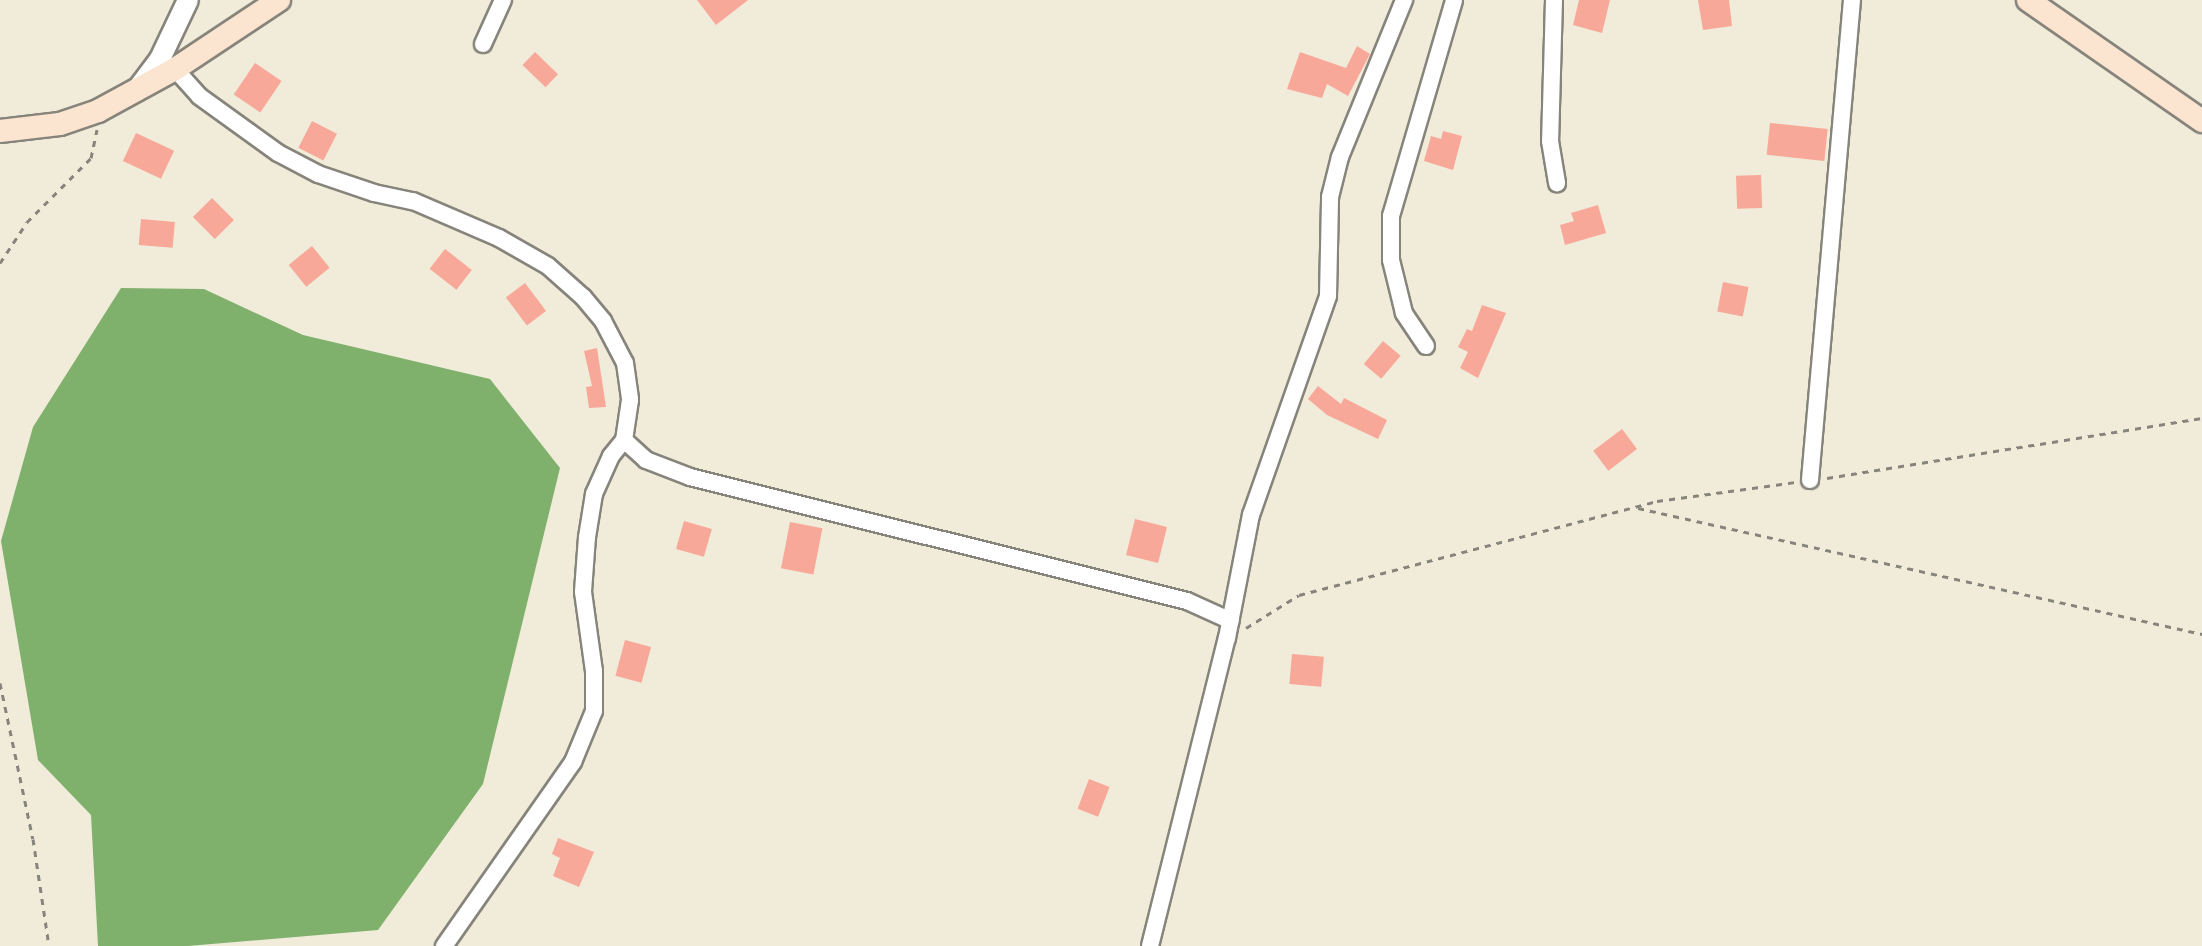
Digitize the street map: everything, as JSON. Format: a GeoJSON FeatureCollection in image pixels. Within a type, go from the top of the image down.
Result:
{"type":"FeatureCollection","features":[{"type":"Feature","properties":{"kind":"main road"},"geometry":{"type":"LineString","coordinates":[[0,131],[60,124],[98,111],[175,69],[279,0]]}},
{"type":"Feature","properties":{"kind":"main road"},"geometry":{"type":"LineString","coordinates":[[2028,0],[2202,121]]}},
{"type":"Feature","properties":{"kind":"street"},"geometry":{"type":"LineString","coordinates":[[133,94],[160,59],[188,0]]}},
{"type":"Feature","properties":{"kind":"street"},"geometry":{"type":"LineString","coordinates":[[483,44],[503,0]]}},
{"type":"Feature","properties":{"kind":"street"},"geometry":{"type":"LineString","coordinates":[[1150,946],[1229,630],[1251,515],[1308,344],[1328,296],[1330,197],[1340,157],[1404,0]]}},
{"type":"Feature","properties":{"kind":"street"},"geometry":{"type":"LineString","coordinates":[[1426,346],[1404,313],[1391,260],[1391,216],[1454,0]]}},
{"type":"Feature","properties":{"kind":"street"},"geometry":{"type":"LineString","coordinates":[[1554,0],[1550,141],[1557,183]]}},
{"type":"Feature","properties":{"kind":"street"},"geometry":{"type":"LineString","coordinates":[[1810,480],[1852,0]]}},
{"type":"Feature","properties":{"kind":"street"},"geometry":{"type":"LineString","coordinates":[[175,69],[199,96],[278,153],[318,174],[374,193],[413,201],[499,238],[548,266],[583,297],[603,321],[625,363],[630,400],[624,440],[611,456],[594,494],[587,537],[583,592],[593,659],[594,711],[573,762],[444,946]]}},
{"type":"Feature","properties":{"kind":"street"},"geometry":{"type":"LineString","coordinates":[[624,440],[657,466],[690,477],[1187,601],[1229,630]]}},
{"type":"Feature","properties":{"kind":"path"},"geometry":{"type":"LineString","coordinates":[[0,263],[27,222],[91,158],[98,111]]}},
{"type":"Feature","properties":{"kind":"path"},"geometry":{"type":"LineString","coordinates":[[1229,630],[1299,595],[1635,507],[2202,418]]}},
{"type":"Feature","properties":{"kind":"path"},"geometry":{"type":"LineString","coordinates":[[1635,507],[2202,634]]}},
{"type":"Feature","properties":{"kind":"path"},"geometry":{"type":"LineString","coordinates":[[0,683],[33,839],[49,946]]}},
{"type":"Feature","properties":{"kind":"green space"},"geometry":{"type":"Polygon","coordinates":[[[121,288],[204,289],[303,335],[490,379],[560,468],[483,784],[378,930],[188,946],[98,946],[91,815],[38,760],[1,541],[33,427],[121,288]]]}},
{"type":"Feature","properties":{"kind":"building"},"geometry":{"type":"Polygon","coordinates":[[[697,0],[748,0],[716,25],[697,0]]]}},
{"type":"Feature","properties":{"kind":"building"},"geometry":{"type":"Polygon","coordinates":[[[1579,0],[1610,0],[1602,33],[1573,25],[1579,0]]]}},
{"type":"Feature","properties":{"kind":"building"},"geometry":{"type":"Polygon","coordinates":[[[1698,0],[1729,0],[1732,26],[1703,30],[1698,0]]]}},
{"type":"Feature","properties":{"kind":"building"},"geometry":{"type":"Polygon","coordinates":[[[1357,46],[1370,54],[1348,96],[1327,84],[1322,98],[1287,89],[1300,52],[1346,68],[1357,46]]]}},
{"type":"Feature","properties":{"kind":"building"},"geometry":{"type":"Polygon","coordinates":[[[535,52],[558,74],[546,87],[522,65],[535,52]]]}},
{"type":"Feature","properties":{"kind":"building"},"geometry":{"type":"Polygon","coordinates":[[[255,63],[282,81],[260,112],[234,95],[255,63]]]}},
{"type":"Feature","properties":{"kind":"building"},"geometry":{"type":"Polygon","coordinates":[[[312,121],[337,134],[323,160],[298,148],[312,121]]]}},
{"type":"Feature","properties":{"kind":"building"},"geometry":{"type":"Polygon","coordinates":[[[1770,123],[1828,129],[1824,161],[1767,155],[1770,123]]]}},
{"type":"Feature","properties":{"kind":"building"},"geometry":{"type":"Polygon","coordinates":[[[1443,131],[1462,136],[1453,170],[1424,161],[1431,136],[1441,139],[1443,131]]]}},
{"type":"Feature","properties":{"kind":"building"},"geometry":{"type":"Polygon","coordinates":[[[136,133],[174,151],[161,179],[123,161],[136,133]]]}},
{"type":"Feature","properties":{"kind":"building"},"geometry":{"type":"Polygon","coordinates":[[[1761,175],[1762,208],[1737,209],[1736,176],[1761,175]]]}},
{"type":"Feature","properties":{"kind":"building"},"geometry":{"type":"Polygon","coordinates":[[[212,198],[234,220],[215,239],[193,217],[212,198]]]}},
{"type":"Feature","properties":{"kind":"building"},"geometry":{"type":"Polygon","coordinates":[[[1598,205],[1606,233],[1565,245],[1560,225],[1574,221],[1571,213],[1598,205]]]}},
{"type":"Feature","properties":{"kind":"building"},"geometry":{"type":"Polygon","coordinates":[[[141,219],[175,222],[173,248],[139,245],[141,219]]]}},
{"type":"Feature","properties":{"kind":"building"},"geometry":{"type":"Polygon","coordinates":[[[312,246],[330,268],[306,287],[289,265],[312,246]]]}},
{"type":"Feature","properties":{"kind":"building"},"geometry":{"type":"Polygon","coordinates":[[[445,249],[472,270],[456,290],[430,269],[445,249]]]}},
{"type":"Feature","properties":{"kind":"building"},"geometry":{"type":"Polygon","coordinates":[[[1723,282],[1749,287],[1743,316],[1717,311],[1723,282]]]}},
{"type":"Feature","properties":{"kind":"building"},"geometry":{"type":"Polygon","coordinates":[[[525,283],[546,311],[527,325],[506,297],[525,283]]]}},
{"type":"Feature","properties":{"kind":"building"},"geometry":{"type":"Polygon","coordinates":[[[1482,305],[1506,313],[1478,378],[1460,368],[1468,352],[1458,347],[1467,329],[1472,331],[1482,305]]]}},
{"type":"Feature","properties":{"kind":"building"},"geometry":{"type":"Polygon","coordinates":[[[1383,341],[1401,356],[1381,379],[1364,364],[1383,341]]]}},
{"type":"Feature","properties":{"kind":"building"},"geometry":{"type":"Polygon","coordinates":[[[597,348],[606,407],[589,408],[586,387],[592,386],[584,351],[597,348]]]}},
{"type":"Feature","properties":{"kind":"building"},"geometry":{"type":"Polygon","coordinates":[[[1318,386],[1341,404],[1344,398],[1387,420],[1378,439],[1327,415],[1308,399],[1318,386]]]}},
{"type":"Feature","properties":{"kind":"building"},"geometry":{"type":"Polygon","coordinates":[[[1622,429],[1637,449],[1608,471],[1593,451],[1622,429]]]}},
{"type":"Feature","properties":{"kind":"building"},"geometry":{"type":"Polygon","coordinates":[[[1135,519],[1167,527],[1158,563],[1126,555],[1135,519]]]}},
{"type":"Feature","properties":{"kind":"building"},"geometry":{"type":"Polygon","coordinates":[[[684,521],[712,529],[704,557],[676,549],[684,521]]]}},
{"type":"Feature","properties":{"kind":"building"},"geometry":{"type":"Polygon","coordinates":[[[790,522],[822,528],[813,574],[781,568],[790,522]]]}},
{"type":"Feature","properties":{"kind":"building"},"geometry":{"type":"Polygon","coordinates":[[[625,640],[651,647],[642,683],[615,676],[625,640]]]}},
{"type":"Feature","properties":{"kind":"building"},"geometry":{"type":"Polygon","coordinates":[[[1292,654],[1324,657],[1321,687],[1289,684],[1292,654]]]}},
{"type":"Feature","properties":{"kind":"building"},"geometry":{"type":"Polygon","coordinates":[[[1089,779],[1110,787],[1098,817],[1078,809],[1089,779]]]}},
{"type":"Feature","properties":{"kind":"building"},"geometry":{"type":"Polygon","coordinates":[[[558,838],[594,852],[579,887],[553,876],[560,858],[552,854],[558,838]]]}}]}
